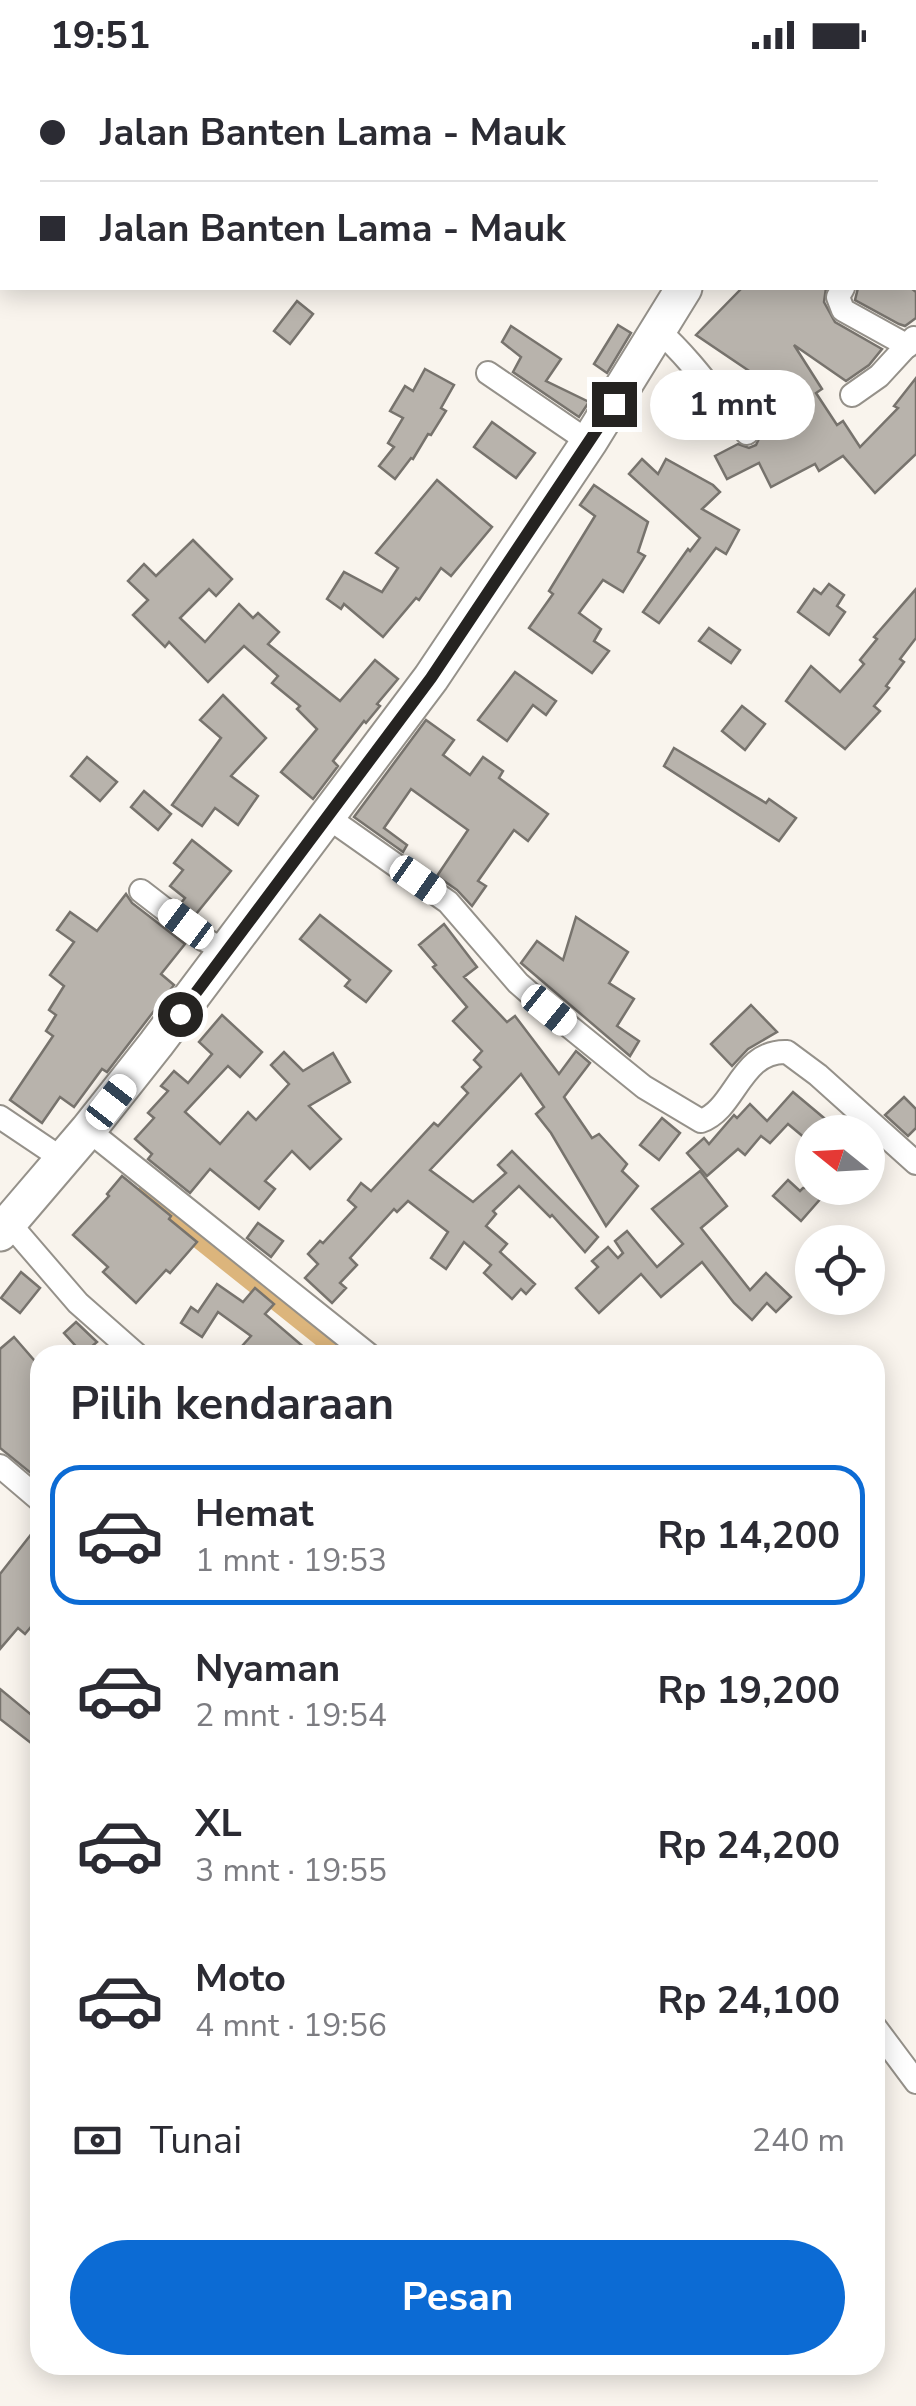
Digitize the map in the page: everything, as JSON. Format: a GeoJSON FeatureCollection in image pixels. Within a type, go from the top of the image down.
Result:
{"type":"FeatureCollection","features":[{"type":"Feature","properties":{"kind":"main road"},"geometry":{"type":"LineString","coordinates":[[4,1228],[88,1130],[227,951],[431,678],[589,442],[683,290]]}},
{"type":"Feature","properties":{"kind":"street"},"geometry":{"type":"LineString","coordinates":[[842,290],[838,296],[843,310],[912,340],[878,376],[852,395]]}},
{"type":"Feature","properties":{"kind":"street"},"geometry":{"type":"LineString","coordinates":[[658,330],[691,360],[705,384],[747,433]]}},
{"type":"Feature","properties":{"kind":"street"},"geometry":{"type":"LineString","coordinates":[[488,373],[589,442]]}},
{"type":"Feature","properties":{"kind":"street"},"geometry":{"type":"LineString","coordinates":[[326,816],[448,902],[518,983],[644,1088],[675,1103],[694,1118],[701,1122],[712,1116],[759,1060],[768,1054],[787,1052],[916,1163]]}},
{"type":"Feature","properties":{"kind":"street"},"geometry":{"type":"LineString","coordinates":[[140,891],[203,939],[227,951]]}},
{"type":"Feature","properties":{"kind":"street"},"geometry":{"type":"LineString","coordinates":[[0,1117],[60,1162]]}},
{"type":"Feature","properties":{"kind":"street"},"geometry":{"type":"LineString","coordinates":[[88,1130],[357,1345]]}},
{"type":"Feature","properties":{"kind":"street"},"geometry":{"type":"LineString","coordinates":[[4,1228],[78,1304],[125,1345]]}},
{"type":"Feature","properties":{"kind":"street"},"geometry":{"type":"LineString","coordinates":[[0,1466],[30,1492]]}},
{"type":"Feature","properties":{"kind":"street"},"geometry":{"type":"LineString","coordinates":[[885,2041],[916,2082]]}},
{"type":"Feature","properties":{"kind":"building"},"geometry":{"type":"Polygon","coordinates":[[[740,290],[826,290],[824,302],[835,322],[882,349],[869,365],[846,381],[794,345],[822,389],[816,393],[837,425],[843,421],[860,447],[898,408],[894,406],[916,378],[916,454],[875,493],[843,456],[819,471],[815,464],[771,487],[759,463],[727,479],[715,456],[738,444],[749,448],[756,445],[762,432],[789,418],[780,405],[789,398],[696,335],[740,290]]]}},
{"type":"Feature","properties":{"kind":"building"},"geometry":{"type":"Polygon","coordinates":[[[858,290],[914,290],[916,318],[905,326],[855,300],[858,290]]]}},
{"type":"Feature","properties":{"kind":"building"},"geometry":{"type":"Polygon","coordinates":[[[297,301],[313,314],[290,344],[274,331],[297,301]]]}},
{"type":"Feature","properties":{"kind":"building"},"geometry":{"type":"Polygon","coordinates":[[[618,325],[631,333],[607,373],[594,364],[618,325]]]}},
{"type":"Feature","properties":{"kind":"building"},"geometry":{"type":"Polygon","coordinates":[[[511,326],[561,359],[546,381],[589,402],[579,417],[513,372],[521,357],[502,342],[511,326]]]}},
{"type":"Feature","properties":{"kind":"building"},"geometry":{"type":"Polygon","coordinates":[[[425,369],[454,385],[441,408],[446,411],[431,435],[395,479],[379,466],[394,447],[388,443],[403,418],[390,411],[405,386],[413,391],[425,369]]]}},
{"type":"Feature","properties":{"kind":"building"},"geometry":{"type":"Polygon","coordinates":[[[492,422],[535,453],[516,478],[474,447],[492,422]]]}},
{"type":"Feature","properties":{"kind":"building"},"geometry":{"type":"Polygon","coordinates":[[[642,459],[658,474],[666,459],[713,485],[720,492],[702,509],[739,530],[726,554],[716,548],[659,623],[643,612],[700,538],[629,474],[642,459]]]}},
{"type":"Feature","properties":{"kind":"building"},"geometry":{"type":"Polygon","coordinates":[[[437,480],[492,527],[451,576],[441,568],[419,600],[416,598],[383,637],[344,604],[341,609],[327,599],[344,572],[382,592],[398,568],[376,553],[437,480]]]}},
{"type":"Feature","properties":{"kind":"building"},"geometry":{"type":"Polygon","coordinates":[[[594,485],[648,522],[638,552],[645,556],[623,592],[603,580],[579,613],[601,629],[594,641],[609,651],[592,673],[529,628],[553,594],[549,591],[595,516],[580,505],[594,485]]]}},
{"type":"Feature","properties":{"kind":"building"},"geometry":{"type":"Polygon","coordinates":[[[193,540],[232,579],[216,596],[209,589],[180,618],[205,642],[239,604],[253,618],[258,613],[279,632],[268,644],[340,701],[375,660],[398,679],[333,761],[338,766],[313,799],[281,772],[317,729],[297,709],[300,706],[272,683],[278,676],[244,646],[208,682],[169,642],[165,647],[133,615],[148,600],[128,581],[144,564],[156,576],[193,540]]]}},
{"type":"Feature","properties":{"kind":"building"},"geometry":{"type":"Polygon","coordinates":[[[829,584],[844,595],[837,606],[845,612],[829,635],[798,612],[814,589],[821,594],[829,584]]]}},
{"type":"Feature","properties":{"kind":"building"},"geometry":{"type":"Polygon","coordinates":[[[916,589],[916,638],[900,659],[904,662],[886,686],[889,688],[874,706],[880,711],[845,749],[786,701],[811,666],[840,692],[864,664],[860,660],[877,639],[874,637],[916,589]]]}},
{"type":"Feature","properties":{"kind":"building"},"geometry":{"type":"Polygon","coordinates":[[[709,628],[740,650],[731,663],[699,641],[709,628]]]}},
{"type":"Feature","properties":{"kind":"building"},"geometry":{"type":"Polygon","coordinates":[[[515,672],[556,701],[546,715],[533,705],[507,741],[478,720],[515,672]]]}},
{"type":"Feature","properties":{"kind":"building"},"geometry":{"type":"Polygon","coordinates":[[[223,695],[266,738],[231,776],[258,796],[238,825],[215,808],[202,826],[172,805],[221,738],[200,720],[223,695]]]}},
{"type":"Feature","properties":{"kind":"building"},"geometry":{"type":"Polygon","coordinates":[[[742,706],[765,724],[745,750],[722,731],[742,706]]]}},
{"type":"Feature","properties":{"kind":"building"},"geometry":{"type":"Polygon","coordinates":[[[426,720],[454,740],[443,755],[470,775],[483,757],[503,771],[499,778],[548,814],[528,841],[514,830],[478,881],[486,886],[472,906],[437,876],[468,830],[411,789],[384,828],[407,845],[403,852],[354,817],[426,720]]]}},
{"type":"Feature","properties":{"kind":"building"},"geometry":{"type":"Polygon","coordinates":[[[674,748],[766,803],[769,799],[796,818],[779,841],[664,766],[674,748]]]}},
{"type":"Feature","properties":{"kind":"building"},"geometry":{"type":"Polygon","coordinates":[[[87,757],[117,782],[100,801],[71,776],[87,757]]]}},
{"type":"Feature","properties":{"kind":"building"},"geometry":{"type":"Polygon","coordinates":[[[144,791],[171,814],[158,830],[131,807],[144,791]]]}},
{"type":"Feature","properties":{"kind":"building"},"geometry":{"type":"Polygon","coordinates":[[[192,840],[231,871],[196,914],[181,903],[185,898],[170,886],[183,870],[174,863],[192,840]]]}},
{"type":"Feature","properties":{"kind":"building"},"geometry":{"type":"Polygon","coordinates":[[[126,894],[185,944],[161,974],[174,985],[107,1072],[102,1069],[74,1107],[60,1097],[42,1123],[10,1100],[53,1036],[46,1031],[56,1015],[49,1010],[64,986],[50,975],[74,942],[57,930],[70,912],[97,931],[126,894]]]}},
{"type":"Feature","properties":{"kind":"building"},"geometry":{"type":"Polygon","coordinates":[[[320,915],[391,971],[366,1002],[345,986],[350,980],[300,939],[320,915]]]}},
{"type":"Feature","properties":{"kind":"building"},"geometry":{"type":"Polygon","coordinates":[[[576,917],[628,952],[609,983],[634,999],[617,1026],[639,1041],[630,1056],[521,963],[537,941],[563,960],[576,917]]]}},
{"type":"Feature","properties":{"kind":"building"},"geometry":{"type":"Polygon","coordinates":[[[444,924],[477,967],[464,977],[507,1022],[515,1016],[559,1074],[576,1051],[590,1063],[564,1097],[592,1138],[599,1134],[627,1164],[622,1171],[638,1186],[606,1226],[536,1114],[544,1107],[521,1074],[430,1170],[473,1202],[506,1173],[498,1165],[512,1151],[598,1237],[585,1252],[519,1186],[493,1211],[496,1214],[486,1226],[507,1244],[500,1252],[535,1284],[526,1294],[521,1289],[512,1299],[484,1273],[491,1265],[464,1242],[446,1269],[431,1258],[448,1232],[408,1201],[397,1212],[394,1209],[350,1258],[357,1265],[340,1283],[346,1288],[332,1303],[305,1278],[318,1264],[308,1254],[356,1207],[348,1200],[361,1183],[371,1191],[434,1123],[438,1126],[468,1093],[462,1087],[481,1067],[474,1060],[482,1051],[453,1021],[467,1007],[419,945],[444,924]]]}},
{"type":"Feature","properties":{"kind":"building"},"geometry":{"type":"Polygon","coordinates":[[[751,1005],[777,1032],[748,1049],[732,1066],[711,1044],[751,1005]]]}},
{"type":"Feature","properties":{"kind":"building"},"geometry":{"type":"Polygon","coordinates":[[[222,1015],[262,1052],[240,1077],[228,1066],[185,1112],[220,1144],[248,1112],[256,1120],[289,1084],[271,1065],[284,1052],[303,1071],[333,1053],[350,1082],[309,1106],[341,1139],[310,1169],[292,1151],[265,1181],[275,1189],[259,1209],[210,1169],[190,1193],[148,1159],[152,1154],[135,1139],[154,1118],[148,1113],[168,1091],[161,1086],[174,1071],[188,1083],[212,1054],[199,1042],[222,1015]]]}},
{"type":"Feature","properties":{"kind":"building"},"geometry":{"type":"Polygon","coordinates":[[[793,1092],[820,1115],[795,1115],[795,1130],[788,1124],[770,1143],[761,1136],[745,1155],[738,1149],[707,1176],[687,1153],[704,1138],[709,1144],[734,1115],[737,1118],[750,1104],[767,1121],[793,1092]]]}},
{"type":"Feature","properties":{"kind":"building"},"geometry":{"type":"Polygon","coordinates":[[[904,1097],[916,1109],[916,1128],[908,1136],[885,1115],[904,1097]]]}},
{"type":"Feature","properties":{"kind":"building"},"geometry":{"type":"Polygon","coordinates":[[[662,1118],[680,1133],[659,1160],[640,1145],[662,1118]]]}},
{"type":"Feature","properties":{"kind":"building"},"geometry":{"type":"Polygon","coordinates":[[[700,1171],[727,1206],[701,1228],[750,1290],[766,1273],[791,1297],[776,1312],[767,1303],[752,1320],[702,1262],[661,1297],[641,1274],[599,1313],[576,1288],[598,1267],[592,1261],[608,1247],[618,1258],[623,1253],[615,1241],[627,1231],[657,1267],[683,1244],[652,1209],[700,1171]]]}},
{"type":"Feature","properties":{"kind":"building"},"geometry":{"type":"Polygon","coordinates":[[[122,1176],[197,1242],[136,1303],[103,1272],[108,1267],[73,1235],[122,1176]]]}},
{"type":"Feature","properties":{"kind":"building"},"geometry":{"type":"Polygon","coordinates":[[[788,1180],[795,1186],[795,1205],[815,1205],[801,1221],[773,1196],[788,1180]]]}},
{"type":"Feature","properties":{"kind":"building"},"geometry":{"type":"Polygon","coordinates":[[[258,1223],[283,1241],[271,1257],[247,1238],[258,1223]]]}},
{"type":"Feature","properties":{"kind":"building"},"geometry":{"type":"Polygon","coordinates":[[[21,1272],[40,1288],[20,1313],[1,1298],[21,1272]]]}},
{"type":"Feature","properties":{"kind":"building"},"geometry":{"type":"Polygon","coordinates":[[[217,1284],[243,1302],[255,1288],[274,1304],[265,1314],[301,1345],[243,1345],[251,1336],[218,1312],[202,1337],[181,1323],[191,1307],[198,1312],[217,1284]]]}},
{"type":"Feature","properties":{"kind":"building"},"geometry":{"type":"Polygon","coordinates":[[[76,1322],[97,1342],[75,1345],[64,1333],[76,1322]]]}},
{"type":"Feature","properties":{"kind":"building"},"geometry":{"type":"Polygon","coordinates":[[[14,1337],[30,1355],[30,1472],[0,1448],[0,1349],[14,1337]]]}},
{"type":"Feature","properties":{"kind":"building"},"geometry":{"type":"Polygon","coordinates":[[[30,1536],[30,1628],[25,1634],[18,1628],[0,1649],[0,1574],[30,1536]]]}},
{"type":"Feature","properties":{"kind":"building"},"geometry":{"type":"Polygon","coordinates":[[[0,1689],[30,1714],[30,1742],[0,1719],[0,1689]]]}},
{"type":"Feature","properties":{"kind":"waterway"},"geometry":{"type":"LineString","coordinates":[[149,1192],[196,1235],[334,1345]]}},
{"type":"Feature","properties":{"kind":"route"},"geometry":{"type":"LineString","coordinates":[[180,1014],[431,678],[614,404]]}}]}
